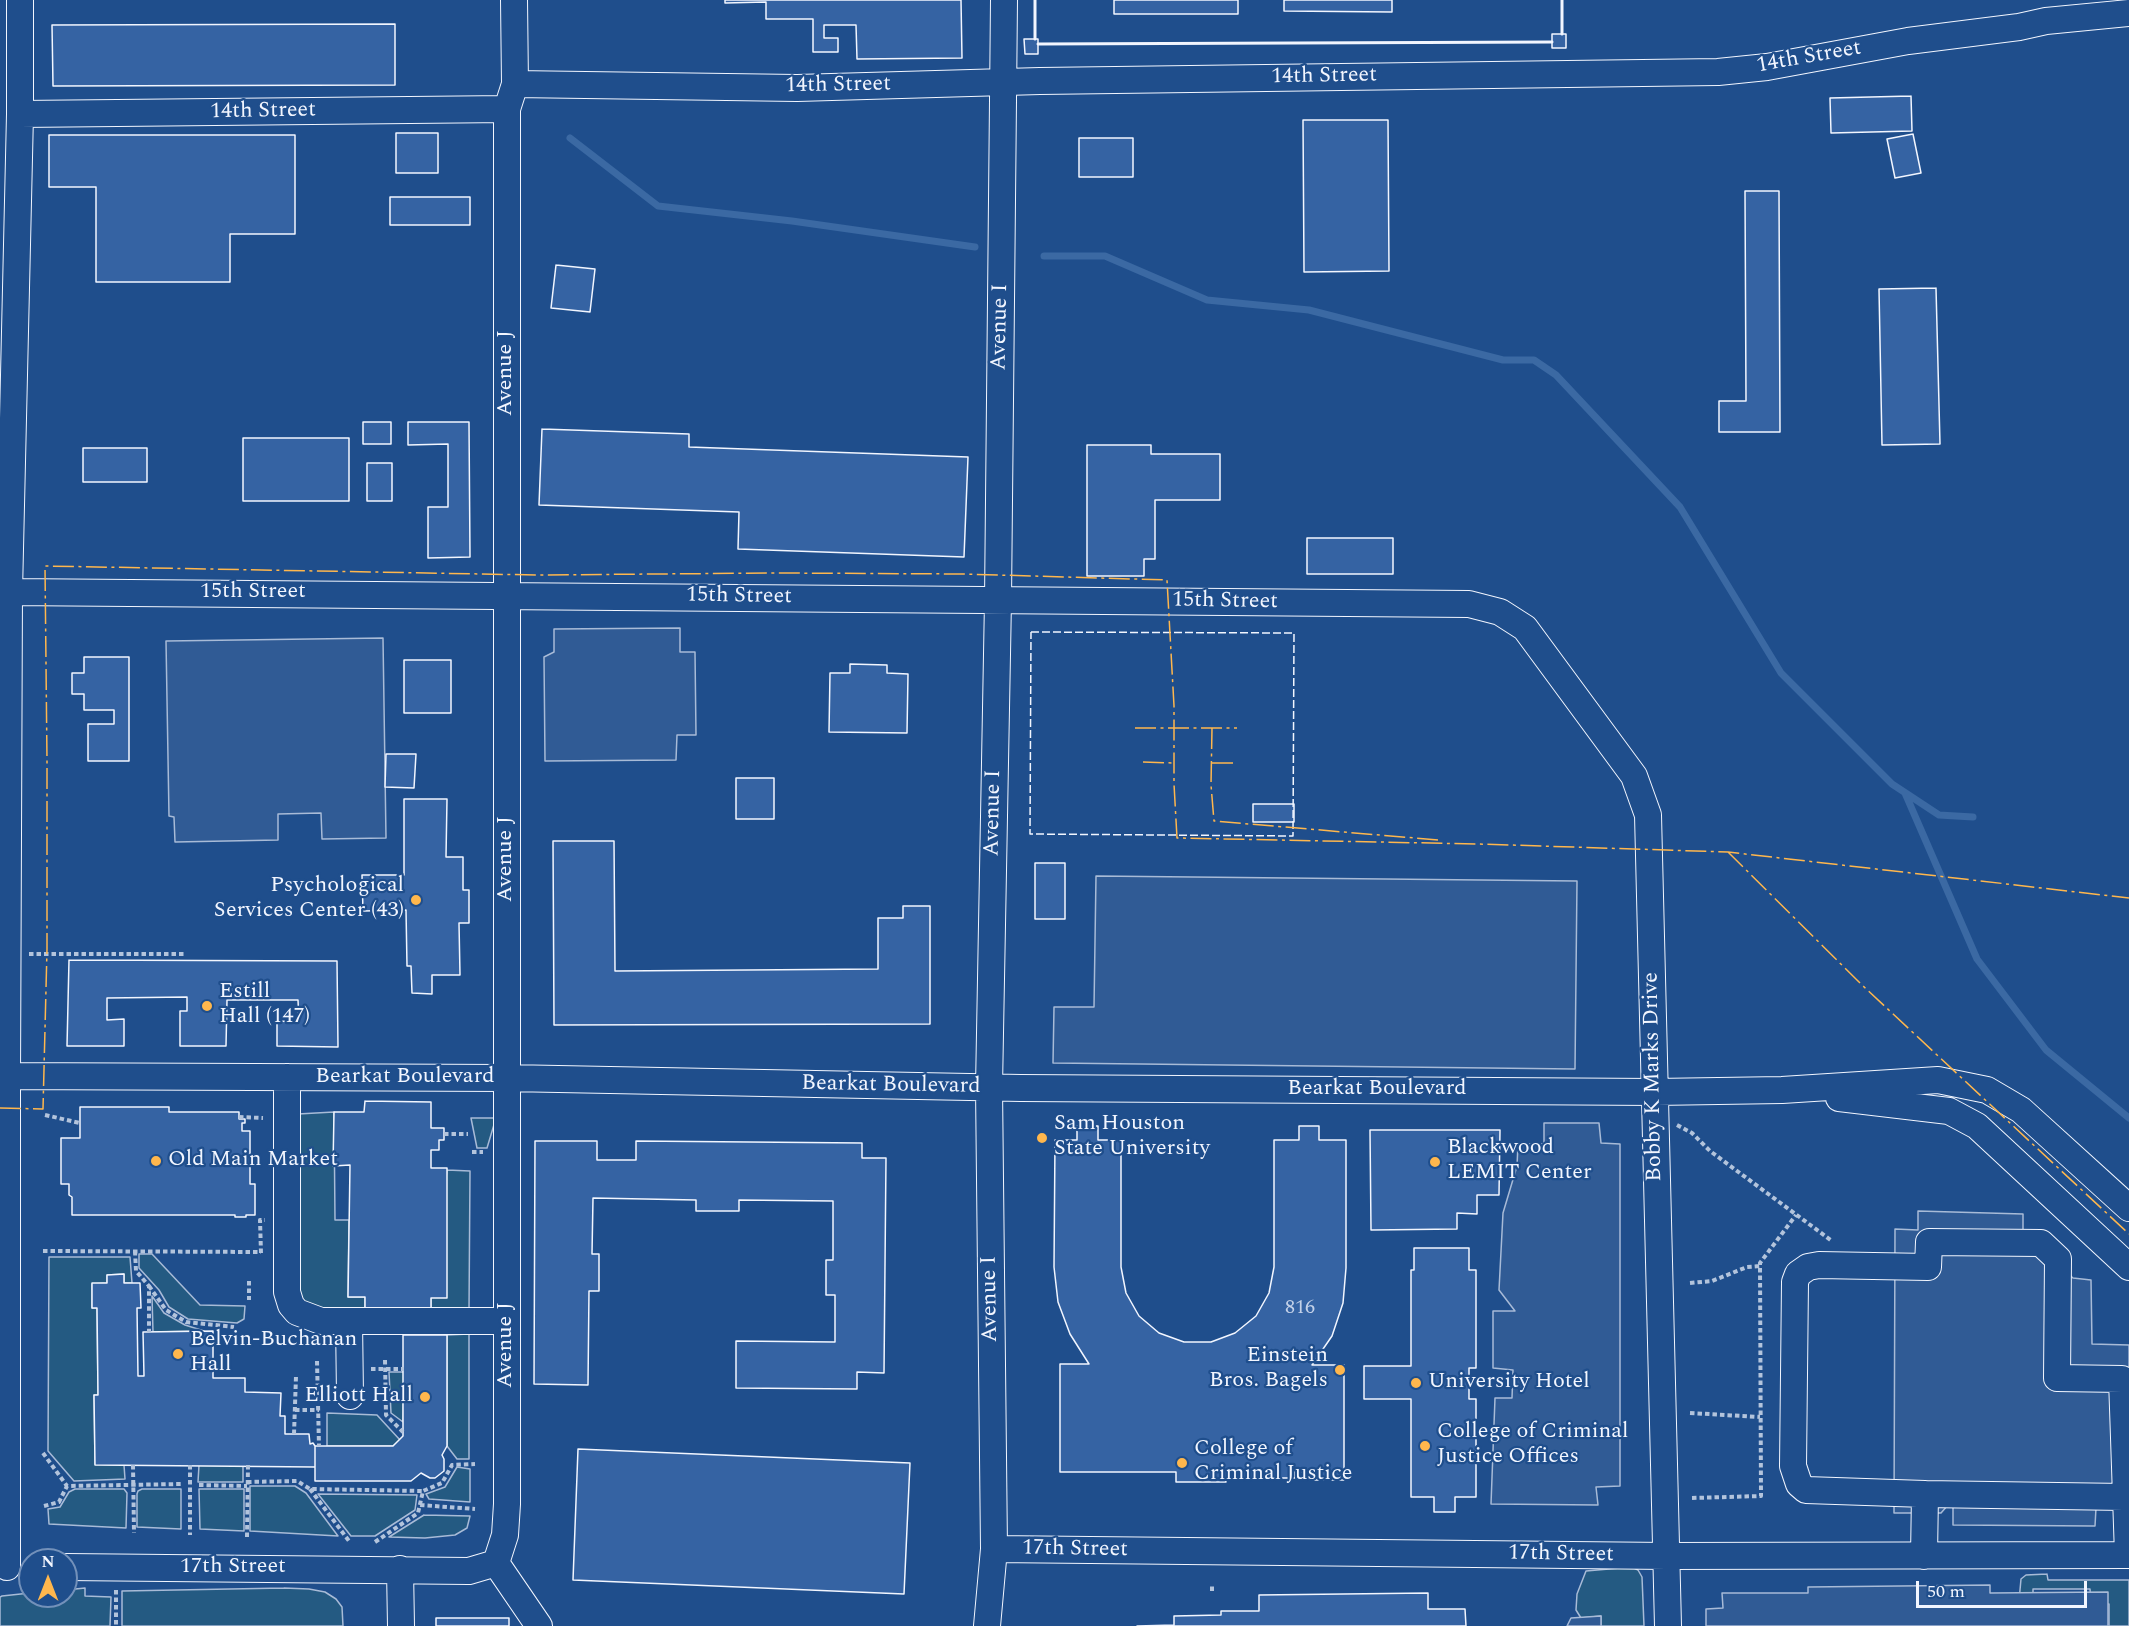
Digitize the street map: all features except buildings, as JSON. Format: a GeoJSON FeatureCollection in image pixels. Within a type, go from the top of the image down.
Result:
{"type":"FeatureCollection","features":[{"type":"Feature","properties":{"kind":"street"},"geometry":{"type":"LineString","coordinates":[[12,1567],[3,1076],[7,954],[13,103],[20,0]]}},
{"type":"Feature","properties":{"kind":"street","name":"Avenue J"},"geometry":{"type":"LineString","coordinates":[[496,1563],[505,1535],[507,1504],[507,109],[515,84],[514,0]]}},
{"type":"Feature","properties":{"kind":"street","name":"Avenue I"},"geometry":{"type":"LineString","coordinates":[[987,1626],[994,1549],[989,1087],[998,600],[1004,0]]}},
{"type":"Feature","properties":{"kind":"street"},"geometry":{"type":"LineString","coordinates":[[2046,21],[2073,0]]}},
{"type":"Feature","properties":{"kind":"street","name":"14th Street"},"geometry":{"type":"LineString","coordinates":[[515,84],[797,88],[1004,82],[1718,72],[1767,67],[1908,41],[2019,27],[2046,21],[2129,13]]}},
{"type":"Feature","properties":{"kind":"street","name":"14th Street"},"geometry":{"type":"LineString","coordinates":[[13,103],[507,109]]}},
{"type":"Feature","properties":{"kind":"street","name":"15th Street"},"geometry":{"type":"LineString","coordinates":[[9,592],[1469,604]]}},
{"type":"Feature","properties":{"kind":"street","name":"Bobby K Marks Drive"},"geometry":{"type":"LineString","coordinates":[[1469,604],[1500,612],[1525,628],[1634,776],[1648,815],[1668,1626]]}},
{"type":"Feature","properties":{"kind":"street","name":"Bearkat Boulevard"},"geometry":{"type":"LineString","coordinates":[[3,1076],[507,1078],[989,1087],[1655,1092],[1782,1090],[1938,1080],[1987,1090],[2021,1110],[2129,1208]]}},
{"type":"Feature","properties":{"kind":"street"},"geometry":{"type":"LineString","coordinates":[[286,1077],[287,1292],[291,1305],[297,1312],[321,1321],[507,1321]]}},
{"type":"Feature","properties":{"kind":"street","name":"Bearkat Boulevard"},"geometry":{"type":"LineString","coordinates":[[1782,1090],[1949,1111],[1977,1126],[2129,1266]]}},
{"type":"Feature","properties":{"kind":"street"},"geometry":{"type":"LineString","coordinates":[[2124,1497],[1806,1490],[1799,1484],[1793,1466],[1795,1282],[1798,1274],[1809,1266],[1819,1265],[1928,1266],[1929,1242],[2041,1243],[2058,1259],[2057,1378],[2122,1379],[2124,1497],[2128,1555]]}},
{"type":"Feature","properties":{"kind":"street"},"geometry":{"type":"LineString","coordinates":[[349,1321],[350,1396]]}},
{"type":"Feature","properties":{"kind":"street"},"geometry":{"type":"LineString","coordinates":[[1924,1556],[1925,1494]]}},
{"type":"Feature","properties":{"kind":"street","name":"17th Street"},"geometry":{"type":"LineString","coordinates":[[994,1549],[1667,1556],[2128,1555]]}},
{"type":"Feature","properties":{"kind":"street"},"geometry":{"type":"LineString","coordinates":[[401,1626],[400,1569],[469,1571],[496,1563],[539,1626]]}},
{"type":"Feature","properties":{"kind":"street","name":"17th Street"},"geometry":{"type":"LineString","coordinates":[[78,1567],[400,1569]]}},
{"type":"Feature","properties":{"kind":"path"},"geometry":{"type":"LineString","coordinates":[[7,954],[184,954]]}},
{"type":"Feature","properties":{"kind":"path"},"geometry":{"type":"LineString","coordinates":[[45,1116],[80,1123]]}},
{"type":"Feature","properties":{"kind":"path"},"geometry":{"type":"LineString","coordinates":[[238,1117],[270,1118]]}},
{"type":"Feature","properties":{"kind":"path"},"geometry":{"type":"LineString","coordinates":[[1655,1124],[1679,1125],[1692,1133],[1710,1151],[1849,1254],[1859,1265]]}},
{"type":"Feature","properties":{"kind":"path"},"geometry":{"type":"LineString","coordinates":[[444,1134],[468,1134]]}},
{"type":"Feature","properties":{"kind":"path"},"geometry":{"type":"LineString","coordinates":[[1692,1498],[1761,1496],[1761,1266],[1796,1215]]}},
{"type":"Feature","properties":{"kind":"path"},"geometry":{"type":"LineString","coordinates":[[43,1251],[261,1252]]}},
{"type":"Feature","properties":{"kind":"path"},"geometry":{"type":"LineString","coordinates":[[135,1251],[136,1271],[166,1310],[186,1322],[234,1327]]}},
{"type":"Feature","properties":{"kind":"path"},"geometry":{"type":"LineString","coordinates":[[1690,1283],[1712,1281],[1747,1267],[1761,1266]]}},
{"type":"Feature","properties":{"kind":"path"},"geometry":{"type":"LineString","coordinates":[[249,1281],[249,1300]]}},
{"type":"Feature","properties":{"kind":"path"},"geometry":{"type":"LineString","coordinates":[[149,1286],[150,1332]]}},
{"type":"Feature","properties":{"kind":"path"},"geometry":{"type":"LineString","coordinates":[[385,1360],[386,1415],[403,1432]]}},
{"type":"Feature","properties":{"kind":"path"},"geometry":{"type":"LineString","coordinates":[[317,1361],[319,1446]]}},
{"type":"Feature","properties":{"kind":"path"},"geometry":{"type":"LineString","coordinates":[[349,1368],[404,1369]]}},
{"type":"Feature","properties":{"kind":"path"},"geometry":{"type":"LineString","coordinates":[[294,1434],[296,1377]]}},
{"type":"Feature","properties":{"kind":"path"},"geometry":{"type":"LineString","coordinates":[[295,1410],[319,1410]]}},
{"type":"Feature","properties":{"kind":"path"},"geometry":{"type":"LineString","coordinates":[[1690,1413],[1760,1417]]}},
{"type":"Feature","properties":{"kind":"path"},"geometry":{"type":"LineString","coordinates":[[43,1453],[67,1486]]}},
{"type":"Feature","properties":{"kind":"path"},"geometry":{"type":"LineString","coordinates":[[310,1490],[423,1491],[442,1483],[452,1465],[475,1464]]}},
{"type":"Feature","properties":{"kind":"path"},"geometry":{"type":"LineString","coordinates":[[133,1465],[134,1533]]}},
{"type":"Feature","properties":{"kind":"path"},"geometry":{"type":"LineString","coordinates":[[190,1465],[190,1535]]}},
{"type":"Feature","properties":{"kind":"path"},"geometry":{"type":"LineString","coordinates":[[248,1465],[248,1537]]}},
{"type":"Feature","properties":{"kind":"path"},"geometry":{"type":"LineString","coordinates":[[200,1485],[297,1482],[310,1490],[349,1541]]}},
{"type":"Feature","properties":{"kind":"path"},"geometry":{"type":"LineString","coordinates":[[67,1486],[181,1484]]}},
{"type":"Feature","properties":{"kind":"path"},"geometry":{"type":"LineString","coordinates":[[44,1506],[59,1502],[67,1486]]}},
{"type":"Feature","properties":{"kind":"path"},"geometry":{"type":"LineString","coordinates":[[375,1542],[418,1513],[423,1491]]}},
{"type":"Feature","properties":{"kind":"path"},"geometry":{"type":"LineString","coordinates":[[420,1505],[475,1509]]}},
{"type":"Feature","properties":{"kind":"path"},"geometry":{"type":"LineString","coordinates":[[116,1583],[116,1626]]}},
{"type":"Feature","properties":{"kind":"shaded area"},"geometry":{"type":"Polygon","coordinates":[[[680,628],[680,652],[695,652],[696,735],[677,735],[676,760],[545,761],[544,657],[554,652],[554,629],[680,628]]]}},
{"type":"Feature","properties":{"kind":"shaded area"},"geometry":{"type":"Polygon","coordinates":[[[383,638],[386,838],[322,839],[321,813],[278,814],[278,840],[175,842],[174,817],[169,816],[166,641],[383,638]]]}},
{"type":"Feature","properties":{"kind":"shaded area"},"geometry":{"type":"Polygon","coordinates":[[[1096,876],[1577,881],[1575,1069],[1053,1063],[1054,1007],[1094,1007],[1096,876]]]}},
{"type":"Feature","properties":{"kind":"shaded area"},"geometry":{"type":"Polygon","coordinates":[[[334,1112],[335,1220],[349,1220],[348,1297],[365,1297],[365,1309],[316,1309],[305,1304],[298,1290],[298,1114],[334,1112]]]}},
{"type":"Feature","properties":{"kind":"shaded area"},"geometry":{"type":"Polygon","coordinates":[[[471,1118],[496,1118],[487,1148],[477,1148],[471,1118]]]}},
{"type":"Feature","properties":{"kind":"shaded area"},"geometry":{"type":"Polygon","coordinates":[[[1544,1123],[1599,1123],[1601,1143],[1620,1144],[1620,1486],[1596,1487],[1598,1505],[1491,1504],[1495,1398],[1512,1398],[1513,1370],[1493,1368],[1493,1311],[1515,1311],[1499,1290],[1503,1213],[1517,1166],[1518,1144],[1544,1144],[1544,1123]]]}},
{"type":"Feature","properties":{"kind":"shaded area"},"geometry":{"type":"Polygon","coordinates":[[[447,1170],[470,1171],[469,1311],[431,1311],[447,1170]]]}},
{"type":"Feature","properties":{"kind":"shaded area"},"geometry":{"type":"Polygon","coordinates":[[[1918,1211],[2023,1214],[2023,1232],[2073,1278],[2091,1280],[2092,1344],[2129,1345],[2129,1508],[2096,1508],[2095,1526],[1953,1525],[1953,1505],[1948,1505],[1941,1513],[1894,1513],[1895,1229],[1918,1230],[1918,1211]]]}},
{"type":"Feature","properties":{"kind":"shaded area"},"geometry":{"type":"Polygon","coordinates":[[[139,1254],[152,1254],[200,1305],[245,1306],[244,1319],[237,1323],[188,1319],[169,1307],[159,1290],[139,1268],[139,1254]]]}},
{"type":"Feature","properties":{"kind":"shaded area"},"geometry":{"type":"Polygon","coordinates":[[[49,1257],[130,1257],[132,1283],[124,1283],[124,1274],[107,1275],[107,1283],[92,1284],[92,1308],[97,1308],[98,1395],[94,1395],[95,1464],[124,1465],[125,1479],[74,1481],[48,1451],[49,1257]]]}},
{"type":"Feature","properties":{"kind":"shaded area"},"geometry":{"type":"Polygon","coordinates":[[[152,1296],[164,1313],[185,1325],[204,1331],[153,1332],[152,1296]]]}},
{"type":"Feature","properties":{"kind":"shaded area"},"geometry":{"type":"Polygon","coordinates":[[[469,1334],[469,1459],[457,1459],[447,1446],[447,1335],[469,1334]]]}},
{"type":"Feature","properties":{"kind":"shaded area"},"geometry":{"type":"Polygon","coordinates":[[[389,1372],[404,1372],[403,1422],[391,1413],[389,1372]]]}},
{"type":"Feature","properties":{"kind":"shaded area"},"geometry":{"type":"Polygon","coordinates":[[[327,1413],[377,1415],[400,1440],[393,1446],[327,1446],[327,1413]]]}},
{"type":"Feature","properties":{"kind":"shaded area"},"geometry":{"type":"Polygon","coordinates":[[[199,1465],[243,1465],[243,1482],[198,1482],[199,1465]]]}},
{"type":"Feature","properties":{"kind":"shaded area"},"geometry":{"type":"Polygon","coordinates":[[[457,1467],[470,1469],[470,1502],[429,1499],[426,1494],[445,1487],[457,1467]]]}},
{"type":"Feature","properties":{"kind":"shaded area"},"geometry":{"type":"Polygon","coordinates":[[[250,1486],[295,1486],[306,1493],[338,1536],[250,1531],[250,1486]]]}},
{"type":"Feature","properties":{"kind":"shaded area"},"geometry":{"type":"Polygon","coordinates":[[[75,1489],[124,1489],[127,1493],[126,1528],[49,1524],[48,1509],[60,1507],[69,1492],[75,1489]]]}},
{"type":"Feature","properties":{"kind":"shaded area"},"geometry":{"type":"Polygon","coordinates":[[[142,1489],[181,1489],[181,1529],[137,1527],[137,1494],[142,1489]]]}},
{"type":"Feature","properties":{"kind":"shaded area"},"geometry":{"type":"Polygon","coordinates":[[[199,1489],[244,1489],[244,1531],[200,1529],[199,1489]]]}},
{"type":"Feature","properties":{"kind":"shaded area"},"geometry":{"type":"Polygon","coordinates":[[[318,1494],[417,1495],[415,1510],[375,1536],[351,1536],[318,1494]]]}},
{"type":"Feature","properties":{"kind":"shaded area"},"geometry":{"type":"Polygon","coordinates":[[[424,1515],[470,1516],[467,1528],[455,1535],[425,1538],[389,1537],[424,1515]]]}},
{"type":"Feature","properties":{"kind":"shaded area"},"geometry":{"type":"Polygon","coordinates":[[[1632,1567],[1638,1570],[1642,1577],[1644,1626],[1601,1626],[1601,1616],[1581,1618],[1576,1610],[1577,1594],[1586,1571],[1632,1567]]]}},
{"type":"Feature","properties":{"kind":"shaded area"},"geometry":{"type":"Polygon","coordinates":[[[2047,1574],[2048,1580],[2129,1580],[2129,1626],[2109,1626],[2109,1604],[2091,1604],[2090,1589],[2033,1589],[2033,1602],[2019,1601],[2021,1579],[2026,1575],[2047,1574]]]}},
{"type":"Feature","properties":{"kind":"shaded area"},"geometry":{"type":"Polygon","coordinates":[[[1990,1585],[1990,1593],[2108,1592],[2108,1626],[1706,1626],[1706,1609],[1723,1608],[1722,1593],[1808,1593],[1808,1587],[1990,1585]]]}},
{"type":"Feature","properties":{"kind":"shaded area"},"geometry":{"type":"Polygon","coordinates":[[[85,1588],[85,1596],[111,1597],[110,1626],[0,1626],[0,1597],[2,1596],[18,1594],[18,1608],[78,1608],[78,1589],[85,1588]]]}},
{"type":"Feature","properties":{"kind":"shaded area"},"geometry":{"type":"Polygon","coordinates":[[[284,1588],[325,1592],[336,1599],[342,1607],[343,1626],[122,1626],[122,1591],[284,1588]]]}},
{"type":"Feature","properties":{"kind":"shaded area"},"geometry":{"type":"Polygon","coordinates":[[[1601,1616],[1601,1626],[1567,1626],[1571,1618],[1601,1616]]]}},
{"type":"Feature","properties":{"kind":"waterway"},"geometry":{"type":"LineString","coordinates":[[570,138],[658,206],[792,221],[975,247]]}},
{"type":"Feature","properties":{"kind":"waterway"},"geometry":{"type":"LineString","coordinates":[[1044,256],[1105,256],[1207,300],[1309,310],[1503,360],[1534,360],[1556,375],[1680,507],[1781,673],[1892,784],[1939,815],[1973,817]]}},
{"type":"Feature","properties":{"kind":"waterway"},"geometry":{"type":"LineString","coordinates":[[1905,793],[1977,959],[2046,1050],[2129,1118]]}},
{"type":"Feature","properties":{"kind":"fence"},"geometry":{"type":"LineString","coordinates":[[1031,632],[1294,633],[1293,836],[1030,834],[1031,632]]}},
{"type":"Feature","properties":{"kind":"wall"},"geometry":{"type":"LineString","coordinates":[[1035,0],[1035,39]]}},
{"type":"Feature","properties":{"kind":"wall"},"geometry":{"type":"LineString","coordinates":[[1562,0],[1562,34]]}},
{"type":"Feature","properties":{"kind":"wall"},"geometry":{"type":"LineString","coordinates":[[1038,44],[1552,42]]}},
{"type":"Feature","properties":{"kind":"power"},"geometry":{"type":"LineString","coordinates":[[0,1108],[43,1109],[47,949],[45,566],[536,575],[964,574],[1167,580],[1174,706],[1177,838],[1728,852],[2129,898]]}},
{"type":"Feature","properties":{"kind":"power"},"geometry":{"type":"LineString","coordinates":[[1135,728],[1237,728]]}},
{"type":"Feature","properties":{"kind":"power"},"geometry":{"type":"LineString","coordinates":[[1212,728],[1211,785],[1214,821],[1438,840]]}},
{"type":"Feature","properties":{"kind":"power"},"geometry":{"type":"LineString","coordinates":[[1143,762],[1174,763]]}},
{"type":"Feature","properties":{"kind":"power"},"geometry":{"type":"LineString","coordinates":[[1212,763],[1237,763]]}},
{"type":"Feature","properties":{"kind":"power"},"geometry":{"type":"LineString","coordinates":[[1728,852],[1862,985],[2129,1234]]}},
{"type":"Feature","properties":{"kind":"place","name":"Psychological Services Center (43)"},"geometry":{"type":"Point","coordinates":[416,900]}},
{"type":"Feature","properties":{"kind":"place","name":"Estill Hall (147)"},"geometry":{"type":"Point","coordinates":[207,1006]}},
{"type":"Feature","properties":{"kind":"place","name":"Sam Houston State University"},"geometry":{"type":"Point","coordinates":[1042,1138]}},
{"type":"Feature","properties":{"kind":"place","name":"Old Main Market"},"geometry":{"type":"Point","coordinates":[156,1161]}},
{"type":"Feature","properties":{"kind":"place","name":"Blackwood LEMIT Center"},"geometry":{"type":"Point","coordinates":[1435,1162]}},
{"type":"Feature","properties":{"kind":"place","name":"Belvin-Buchanan Hall"},"geometry":{"type":"Point","coordinates":[178,1354]}},
{"type":"Feature","properties":{"kind":"place","name":"Einstein Bros. Bagels"},"geometry":{"type":"Point","coordinates":[1340,1370]}},
{"type":"Feature","properties":{"kind":"place","name":"University Hotel"},"geometry":{"type":"Point","coordinates":[1416,1383]}},
{"type":"Feature","properties":{"kind":"place","name":"Elliott Hall"},"geometry":{"type":"Point","coordinates":[425,1397]}},
{"type":"Feature","properties":{"kind":"place","name":"College of Criminal Justice Offices"},"geometry":{"type":"Point","coordinates":[1425,1446]}},
{"type":"Feature","properties":{"kind":"place","name":"College of Criminal Justice"},"geometry":{"type":"Point","coordinates":[1182,1463]}}]}
